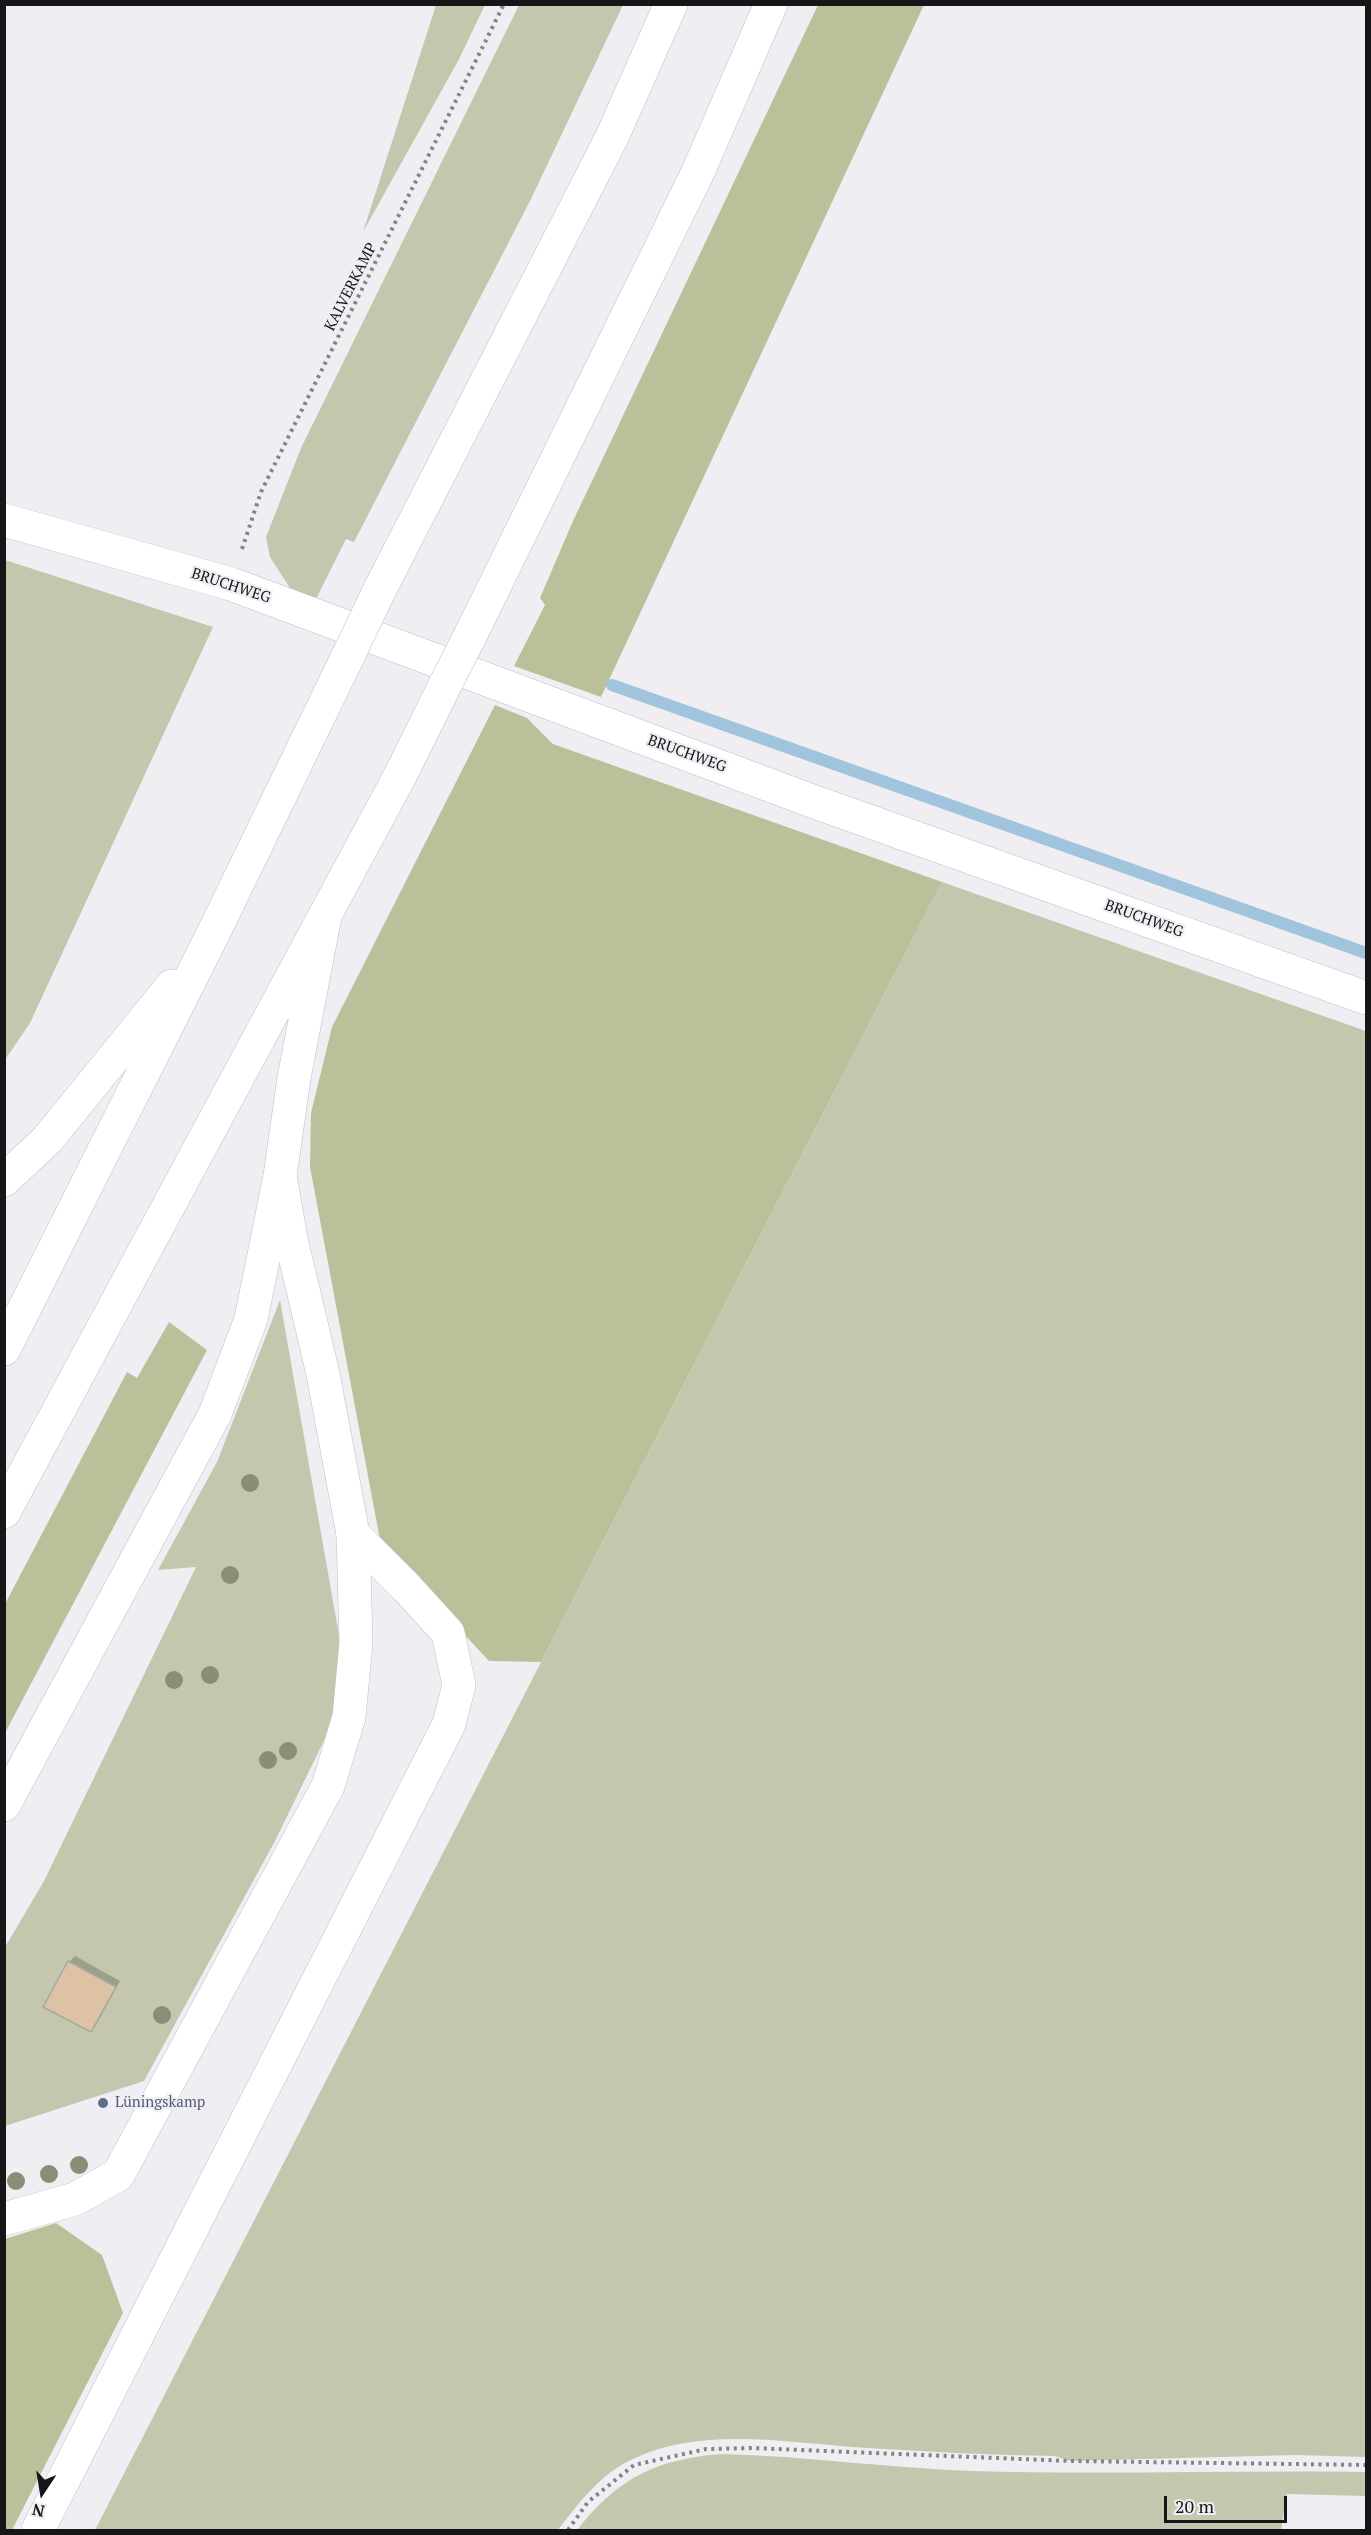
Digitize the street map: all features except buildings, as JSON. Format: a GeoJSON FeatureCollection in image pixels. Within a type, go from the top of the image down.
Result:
{"type":"FeatureCollection","features":[{"type":"Feature","properties":{"kind":"main road"},"geometry":{"type":"LineString","coordinates":[[4,1349],[211,938],[379,591],[612,137],[671,4]]}},
{"type":"Feature","properties":{"kind":"main road"},"geometry":{"type":"LineString","coordinates":[[4,1512],[401,774],[698,172],[771,4]]}},
{"type":"Feature","properties":{"kind":"main road","name":"BRUCHWEG"},"geometry":{"type":"LineString","coordinates":[[4,520],[231,584],[812,801],[1366,998]]}},
{"type":"Feature","properties":{"kind":"main road"},"geometry":{"type":"LineString","coordinates":[[4,1805],[214,1414],[251,1319],[280,1176],[294,1078],[325,916]]}},
{"type":"Feature","properties":{"kind":"main road"},"geometry":{"type":"LineString","coordinates":[[4,1180],[47,1140],[211,938]]}},
{"type":"Feature","properties":{"kind":"main road"},"geometry":{"type":"LineString","coordinates":[[4,2219],[75,2199],[118,2175],[328,1786],[349,1717],[356,1643],[353,1534],[323,1374],[291,1239],[280,1176]]}},
{"type":"Feature","properties":{"kind":"main road"},"geometry":{"type":"LineString","coordinates":[[39,2530],[449,1724],[459,1685],[448,1633],[353,1534]]}},
{"type":"Feature","properties":{"kind":"path","name":"KALVERKAMP"},"geometry":{"type":"LineString","coordinates":[[231,584],[261,492],[504,4]]}},
{"type":"Feature","properties":{"kind":"path"},"geometry":{"type":"LineString","coordinates":[[568,2530],[588,2502],[634,2465],[706,2449],[752,2448],[1070,2461],[1366,2465]]}},
{"type":"Feature","properties":{"kind":"green space"},"geometry":{"type":"Polygon","coordinates":[[[436,5],[485,5],[458,61],[363,232],[436,5]]]}},
{"type":"Feature","properties":{"kind":"green space"},"geometry":{"type":"Polygon","coordinates":[[[519,5],[623,5],[531,199],[354,542],[346,539],[317,597],[299,602],[270,557],[266,537],[301,448],[519,5]]]}},
{"type":"Feature","properties":{"kind":"green space"},"geometry":{"type":"Polygon","coordinates":[[[818,5],[924,5],[601,697],[514,666],[545,605],[540,598],[573,521],[818,5]]]}},
{"type":"Feature","properties":{"kind":"green space"},"geometry":{"type":"Polygon","coordinates":[[[5,560],[213,627],[30,1023],[5,1060],[5,560]]]}},
{"type":"Feature","properties":{"kind":"green space"},"geometry":{"type":"Polygon","coordinates":[[[495,705],[527,718],[553,744],[942,882],[541,1662],[489,1661],[381,1545],[310,1167],[311,1113],[332,1027],[495,705]]]}},
{"type":"Feature","properties":{"kind":"green space"},"geometry":{"type":"Polygon","coordinates":[[[942,882],[1366,1031],[1366,2457],[1296,2455],[1070,2461],[1055,2456],[938,2452],[749,2439],[719,2440],[689,2442],[660,2449],[621,2465],[591,2490],[558,2530],[95,2530],[942,882]]]}},
{"type":"Feature","properties":{"kind":"green space"},"geometry":{"type":"Polygon","coordinates":[[[280,1300],[343,1658],[334,1720],[275,1841],[144,2081],[5,2126],[5,1947],[44,1881],[196,1567],[158,1570],[217,1462],[280,1300]]]}},
{"type":"Feature","properties":{"kind":"green space"},"geometry":{"type":"Polygon","coordinates":[[[169,1322],[207,1350],[5,1733],[5,1604],[127,1372],[137,1378],[169,1322]]]}},
{"type":"Feature","properties":{"kind":"green space"},"geometry":{"type":"Polygon","coordinates":[[[56,2223],[102,2255],[123,2313],[12,2530],[5,2530],[5,2239],[56,2223]]]}},
{"type":"Feature","properties":{"kind":"green space"},"geometry":{"type":"Polygon","coordinates":[[[722,2454],[971,2471],[1366,2472],[1366,2496],[1287,2494],[1281,2530],[577,2530],[608,2497],[623,2484],[640,2474],[677,2461],[722,2454]]]}},
{"type":"Feature","properties":{"kind":"waterway"},"geometry":{"type":"LineString","coordinates":[[612,685],[1366,953]]}},
{"type":"Feature","properties":{"kind":"place","name":"Lüningskamp"},"geometry":{"type":"Point","coordinates":[103,2103]}}]}
